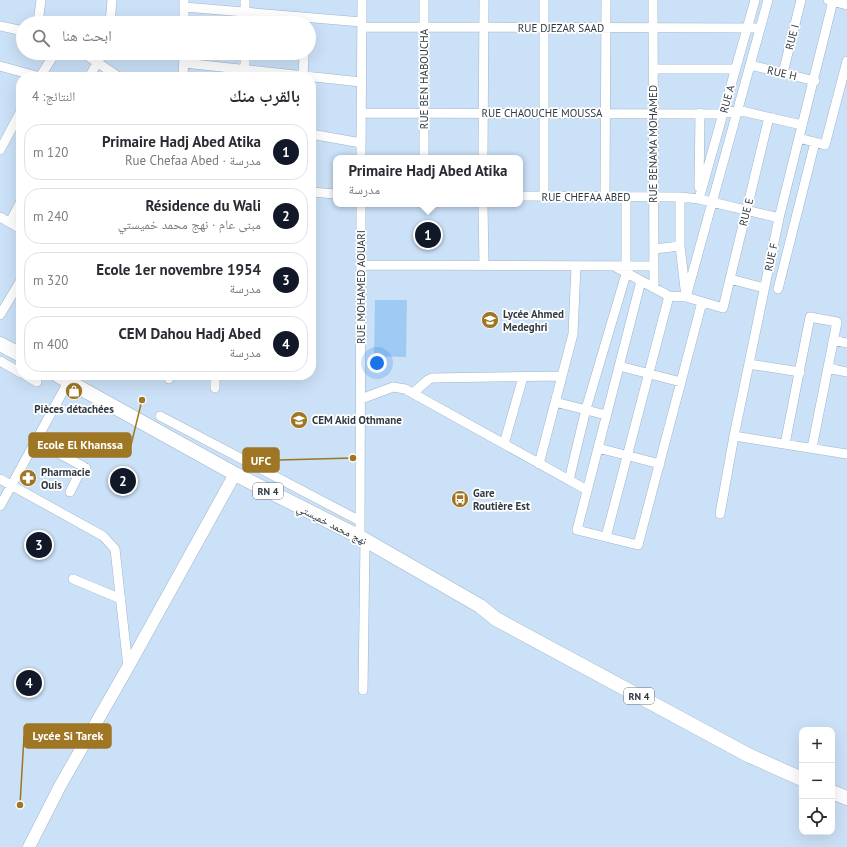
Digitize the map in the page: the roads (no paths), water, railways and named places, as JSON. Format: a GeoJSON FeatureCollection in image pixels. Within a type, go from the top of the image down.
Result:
{"type":"FeatureCollection","features":[{"type":"Feature","properties":{"kind":"main road"},"geometry":{"type":"LineString","coordinates":[[0,344],[16,352]]}},
{"type":"Feature","properties":{"kind":"main road","name":"نهج محمد خميستي"},"geometry":{"type":"LineString","coordinates":[[71,380],[235,474],[363,539],[480,606]]}},
{"type":"Feature","properties":{"kind":"main road","name":"RN 4"},"geometry":{"type":"LineString","coordinates":[[480,606],[501,613],[727,733],[799,769]]}},
{"type":"Feature","properties":{"kind":"main road","name":"RN 4"},"geometry":{"type":"LineString","coordinates":[[480,606],[504,623],[748,755],[799,778]]}},
{"type":"Feature","properties":{"kind":"main road"},"geometry":{"type":"LineString","coordinates":[[835,784],[847,788]]}},
{"type":"Feature","properties":{"kind":"main road"},"geometry":{"type":"LineString","coordinates":[[835,793],[847,798]]}},
{"type":"Feature","properties":{"kind":"street"},"geometry":{"type":"LineString","coordinates":[[39,16],[41,0]]}},
{"type":"Feature","properties":{"kind":"street"},"geometry":{"type":"LineString","coordinates":[[111,16],[112,0]]}},
{"type":"Feature","properties":{"kind":"street"},"geometry":{"type":"LineString","coordinates":[[245,0],[245,16]]}},
{"type":"Feature","properties":{"kind":"street"},"geometry":{"type":"LineString","coordinates":[[361,155],[362,0]]}},
{"type":"Feature","properties":{"kind":"street","name":"RUE BEN HABOUCHA"},"geometry":{"type":"LineString","coordinates":[[424,0],[424,155]]}},
{"type":"Feature","properties":{"kind":"street"},"geometry":{"type":"LineString","coordinates":[[484,0],[484,155]]}},
{"type":"Feature","properties":{"kind":"street"},"geometry":{"type":"LineString","coordinates":[[544,0],[544,197]]}},
{"type":"Feature","properties":{"kind":"street"},"geometry":{"type":"LineString","coordinates":[[605,197],[606,0]]}},
{"type":"Feature","properties":{"kind":"street","name":"RUE BENAMA MOHAMED"},"geometry":{"type":"LineString","coordinates":[[653,0],[654,288]]}},
{"type":"Feature","properties":{"kind":"street","name":"RUE A"},"geometry":{"type":"LineString","coordinates":[[699,198],[755,0]]}},
{"type":"Feature","properties":{"kind":"street"},"geometry":{"type":"LineString","coordinates":[[686,297],[768,0]]}},
{"type":"Feature","properties":{"kind":"street","name":"RUE I"},"geometry":{"type":"LineString","coordinates":[[784,73],[801,0]]}},
{"type":"Feature","properties":{"kind":"street"},"geometry":{"type":"LineString","coordinates":[[831,1],[847,5]]}},
{"type":"Feature","properties":{"kind":"street","name":"RUE F"},"geometry":{"type":"LineString","coordinates":[[720,514],[734,436],[779,218],[814,81],[831,1]]}},
{"type":"Feature","properties":{"kind":"street"},"geometry":{"type":"LineString","coordinates":[[184,4],[184,16]]}},
{"type":"Feature","properties":{"kind":"street","name":"RUE DJEZAR SAAD"},"geometry":{"type":"LineString","coordinates":[[184,4],[276,16]]}},
{"type":"Feature","properties":{"kind":"street","name":"RUE DJEZAR SAAD"},"geometry":{"type":"LineString","coordinates":[[316,21],[424,28],[760,28]]}},
{"type":"Feature","properties":{"kind":"street"},"geometry":{"type":"LineString","coordinates":[[0,26],[16,29]]}},
{"type":"Feature","properties":{"kind":"street"},"geometry":{"type":"LineString","coordinates":[[43,72],[51,60]]}},
{"type":"Feature","properties":{"kind":"street"},"geometry":{"type":"LineString","coordinates":[[94,60],[112,72]]}},
{"type":"Feature","properties":{"kind":"street"},"geometry":{"type":"LineString","coordinates":[[92,72],[99,60]]}},
{"type":"Feature","properties":{"kind":"street"},"geometry":{"type":"LineString","coordinates":[[245,60],[245,72]]}},
{"type":"Feature","properties":{"kind":"street"},"geometry":{"type":"LineString","coordinates":[[303,72],[304,60]]}},
{"type":"Feature","properties":{"kind":"street"},"geometry":{"type":"LineString","coordinates":[[799,138],[825,145],[847,61]]}},
{"type":"Feature","properties":{"kind":"street"},"geometry":{"type":"LineString","coordinates":[[183,72],[184,63],[239,72]]}},
{"type":"Feature","properties":{"kind":"street"},"geometry":{"type":"LineString","coordinates":[[0,66],[22,72]]}},
{"type":"Feature","properties":{"kind":"street","name":"RUE H"},"geometry":{"type":"LineString","coordinates":[[653,69],[749,68],[784,73],[814,81]]}},
{"type":"Feature","properties":{"kind":"street"},"geometry":{"type":"LineString","coordinates":[[316,77],[362,82]]}},
{"type":"Feature","properties":{"kind":"street"},"geometry":{"type":"LineString","coordinates":[[737,110],[802,125]]}},
{"type":"Feature","properties":{"kind":"street","name":"RUE CHAOUCHE MOUSSA"},"geometry":{"type":"LineString","coordinates":[[361,113],[723,114],[737,110]]}},
{"type":"Feature","properties":{"kind":"street"},"geometry":{"type":"LineString","coordinates":[[699,198],[700,114]]}},
{"type":"Feature","properties":{"kind":"street","name":"RUE E"},"geometry":{"type":"LineString","coordinates":[[702,302],[723,308],[769,117]]}},
{"type":"Feature","properties":{"kind":"street"},"geometry":{"type":"LineString","coordinates":[[0,150],[16,120]]}},
{"type":"Feature","properties":{"kind":"street"},"geometry":{"type":"LineString","coordinates":[[316,135],[361,143]]}},
{"type":"Feature","properties":{"kind":"street"},"geometry":{"type":"LineString","coordinates":[[778,289],[815,142]]}},
{"type":"Feature","properties":{"kind":"street"},"geometry":{"type":"LineString","coordinates":[[316,192],[333,194]]}},
{"type":"Feature","properties":{"kind":"street","name":"RUE CHEFAA ABED"},"geometry":{"type":"LineString","coordinates":[[523,196],[699,198],[779,218]]}},
{"type":"Feature","properties":{"kind":"street"},"geometry":{"type":"LineString","coordinates":[[568,480],[586,409],[626,270],[626,197]]}},
{"type":"Feature","properties":{"kind":"street"},"geometry":{"type":"LineString","coordinates":[[680,197],[680,246],[686,297]]}},
{"type":"Feature","properties":{"kind":"street","name":"RUE MOHAMED AOUARI"},"geometry":{"type":"LineString","coordinates":[[361,207],[360,521],[363,539],[363,690]]}},
{"type":"Feature","properties":{"kind":"street"},"geometry":{"type":"LineString","coordinates":[[483,207],[484,265]]}},
{"type":"Feature","properties":{"kind":"street"},"geometry":{"type":"LineString","coordinates":[[10,222],[16,211]]}},
{"type":"Feature","properties":{"kind":"street"},"geometry":{"type":"LineString","coordinates":[[0,217],[16,226]]}},
{"type":"Feature","properties":{"kind":"street"},"geometry":{"type":"LineString","coordinates":[[654,249],[680,246]]}},
{"type":"Feature","properties":{"kind":"street"},"geometry":{"type":"LineString","coordinates":[[361,265],[614,266],[626,270],[641,281],[669,296],[686,297],[702,302],[638,545],[577,530],[641,281]]}},
{"type":"Feature","properties":{"kind":"street"},"geometry":{"type":"LineString","coordinates":[[539,464],[573,334],[576,266]]}},
{"type":"Feature","properties":{"kind":"street"},"geometry":{"type":"LineString","coordinates":[[626,270],[654,266]]}},
{"type":"Feature","properties":{"kind":"street"},"geometry":{"type":"LineString","coordinates":[[730,279],[764,288]]}},
{"type":"Feature","properties":{"kind":"street"},"geometry":{"type":"LineString","coordinates":[[0,315],[16,288]]}},
{"type":"Feature","properties":{"kind":"street"},"geometry":{"type":"LineString","coordinates":[[606,537],[669,296]]}},
{"type":"Feature","properties":{"kind":"street"},"geometry":{"type":"LineString","coordinates":[[785,444],[810,317],[837,322],[812,448]]}},
{"type":"Feature","properties":{"kind":"street"},"geometry":{"type":"LineString","coordinates":[[833,340],[847,343]]}},
{"type":"Feature","properties":{"kind":"street"},"geometry":{"type":"LineString","coordinates":[[0,361],[16,370]]}},
{"type":"Feature","properties":{"kind":"street"},"geometry":{"type":"LineString","coordinates":[[749,364],[800,372]]}},
{"type":"Feature","properties":{"kind":"street"},"geometry":{"type":"LineString","coordinates":[[619,366],[681,382]]}},
{"type":"Feature","properties":{"kind":"street"},"geometry":{"type":"LineString","coordinates":[[828,368],[847,372]]}},
{"type":"Feature","properties":{"kind":"street"},"geometry":{"type":"LineString","coordinates":[[413,393],[432,378],[561,376]]}},
{"type":"Feature","properties":{"kind":"street"},"geometry":{"type":"LineString","coordinates":[[504,444],[523,377]]}},
{"type":"Feature","properties":{"kind":"street"},"geometry":{"type":"LineString","coordinates":[[0,506],[36,441],[65,380]]}},
{"type":"Feature","properties":{"kind":"street"},"geometry":{"type":"LineString","coordinates":[[214,388],[215,380]]}},
{"type":"Feature","properties":{"kind":"street"},"geometry":{"type":"LineString","coordinates":[[361,399],[393,387],[405,389],[587,490]]}},
{"type":"Feature","properties":{"kind":"street"},"geometry":{"type":"LineString","coordinates":[[555,402],[606,415]]}},
{"type":"Feature","properties":{"kind":"street"},"geometry":{"type":"LineString","coordinates":[[160,416],[360,521]]}},
{"type":"Feature","properties":{"kind":"street"},"geometry":{"type":"LineString","coordinates":[[734,436],[847,454]]}},
{"type":"Feature","properties":{"kind":"street"},"geometry":{"type":"LineString","coordinates":[[36,441],[85,467],[70,492]]}},
{"type":"Feature","properties":{"kind":"street"},"geometry":{"type":"LineString","coordinates":[[598,448],[660,464]]}},
{"type":"Feature","properties":{"kind":"street"},"geometry":{"type":"LineString","coordinates":[[30,847],[60,786],[235,474]]}},
{"type":"Feature","properties":{"kind":"street"},"geometry":{"type":"LineString","coordinates":[[0,479],[103,536],[116,549],[128,667]]}},
{"type":"Feature","properties":{"kind":"street"},"geometry":{"type":"LineString","coordinates":[[73,579],[121,599]]}},
{"type":"Feature","properties":{"kind":"place","name":"Primaire Hadj Abed Atika"},"geometry":{"type":"Point","coordinates":[428,235]}},
{"type":"Feature","properties":{"kind":"place","name":"Lycée Ahmed Medeghri"},"geometry":{"type":"Point","coordinates":[490,320]}},
{"type":"Feature","properties":{"kind":"place","name":"Pièces détachées"},"geometry":{"type":"Point","coordinates":[74,391]}},
{"type":"Feature","properties":{"kind":"place","name":"Ecole El Khanssa"},"geometry":{"type":"Point","coordinates":[142,400]}},
{"type":"Feature","properties":{"kind":"place","name":"CEM Akid Othmane"},"geometry":{"type":"Point","coordinates":[299,420]}},
{"type":"Feature","properties":{"kind":"place","name":"UFC"},"geometry":{"type":"Point","coordinates":[353,458]}},
{"type":"Feature","properties":{"kind":"place","name":"Pharmacie Ouis"},"geometry":{"type":"Point","coordinates":[28,478]}},
{"type":"Feature","properties":{"kind":"place","name":"Résidence du Wali"},"geometry":{"type":"Point","coordinates":[123,481]}},
{"type":"Feature","properties":{"kind":"place","name":"Gare Routière Est"},"geometry":{"type":"Point","coordinates":[460,499]}},
{"type":"Feature","properties":{"kind":"place","name":"Ecole 1er novembre 1954"},"geometry":{"type":"Point","coordinates":[39,545]}},
{"type":"Feature","properties":{"kind":"place","name":"CEM Dahou Hadj Abed"},"geometry":{"type":"Point","coordinates":[29,683]}},
{"type":"Feature","properties":{"kind":"place","name":"Lycée Si Tarek"},"geometry":{"type":"Point","coordinates":[20,805]}}]}
